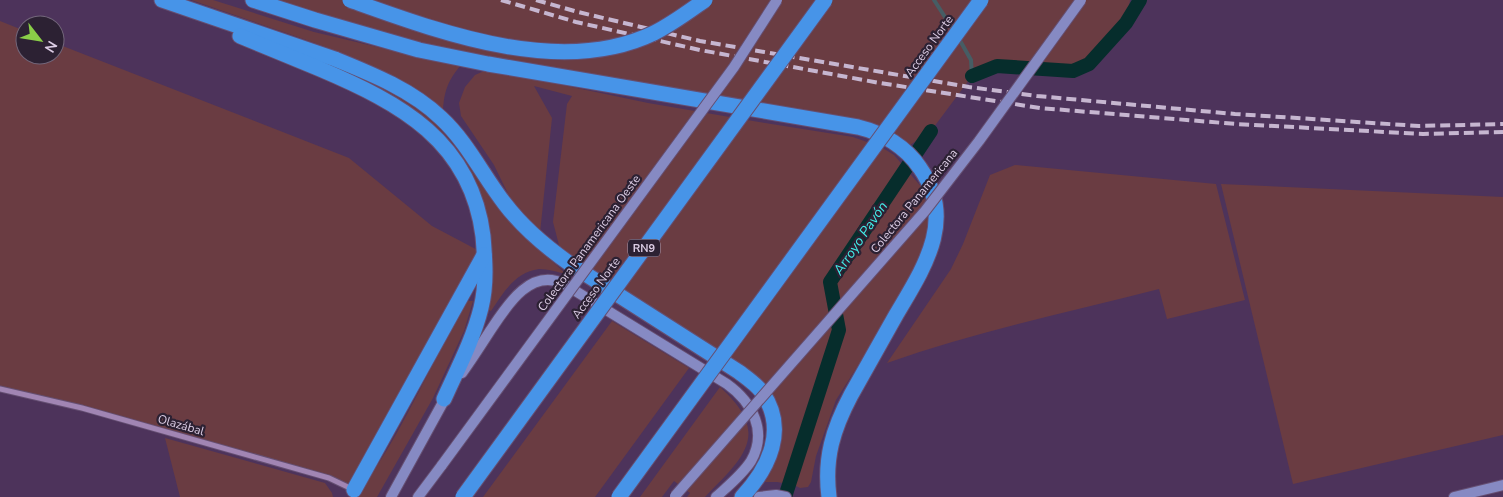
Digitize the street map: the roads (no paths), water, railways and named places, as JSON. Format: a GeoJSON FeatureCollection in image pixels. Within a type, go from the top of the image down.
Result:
{"type":"FeatureCollection","features":[{"type":"Feature","properties":{"kind":"highway"},"geometry":{"type":"LineString","coordinates":[[153,0],[358,85],[395,104],[413,117],[446,149],[464,176],[475,199],[482,227],[485,287],[472,338],[444,399]]}},
{"type":"Feature","properties":{"kind":"highway"},"geometry":{"type":"LineString","coordinates":[[162,0],[335,59],[367,72],[407,92],[449,125],[470,151],[505,204],[547,247],[572,266],[752,382],[768,404],[773,419],[774,441],[764,470],[742,497]]}},
{"type":"Feature","properties":{"kind":"highway"},"geometry":{"type":"LineString","coordinates":[[253,0],[419,50],[488,64],[858,127],[882,135],[904,150],[918,164],[930,186],[935,204],[937,223],[933,242],[920,274],[841,415],[832,440],[828,460],[829,497]]}},
{"type":"Feature","properties":{"kind":"highway"},"geometry":{"type":"LineString","coordinates":[[350,0],[433,28],[481,41],[534,50],[572,53],[604,49],[637,40],[671,24],[705,0]]}},
{"type":"Feature","properties":{"kind":"highway","name":"Acceso Norte"},"geometry":{"type":"LineString","coordinates":[[463,497],[825,0]]}},
{"type":"Feature","properties":{"kind":"highway","name":"Acceso Norte"},"geometry":{"type":"LineString","coordinates":[[619,497],[981,0]]}},
{"type":"Feature","properties":{"kind":"highway"},"geometry":{"type":"LineString","coordinates":[[352,494],[484,254]]}},
{"type":"Feature","properties":{"kind":"main road","name":"Colectora Panamericana Oeste"},"geometry":{"type":"LineString","coordinates":[[418,497],[734,67],[777,0]]}},
{"type":"Feature","properties":{"kind":"main road","name":"Colectora Panamericana"},"geometry":{"type":"LineString","coordinates":[[675,497],[925,211],[979,141],[1081,0]]}},
{"type":"Feature","properties":{"kind":"main road"},"geometry":{"type":"LineString","coordinates":[[391,497],[444,399],[496,322],[520,291],[536,282],[548,280],[559,281],[727,384],[749,405],[755,416],[758,428],[758,442],[754,454],[743,472],[716,497]]}},
{"type":"Feature","properties":{"kind":"main road"},"geometry":{"type":"LineString","coordinates":[[1454,497],[1503,485]]}},
{"type":"Feature","properties":{"kind":"main road"},"geometry":{"type":"LineString","coordinates":[[764,496],[786,497]]}},
{"type":"Feature","properties":{"kind":"street","name":"Olazábal"},"geometry":{"type":"LineString","coordinates":[[0,389],[82,408],[328,478],[352,494]]}},
{"type":"Feature","properties":{"kind":"waterway"},"geometry":{"type":"LineString","coordinates":[[934,0],[954,31]]}},
{"type":"Feature","properties":{"kind":"waterway","name":"Arroyo Pavón"},"geometry":{"type":"LineString","coordinates":[[972,76],[997,66],[1073,71],[1089,64],[1126,23],[1140,0]]}},
{"type":"Feature","properties":{"kind":"waterway"},"geometry":{"type":"LineString","coordinates":[[958,37],[971,60],[972,76]]}},
{"type":"Feature","properties":{"kind":"waterway","name":"Arroyo Pavón"},"geometry":{"type":"LineString","coordinates":[[785,497],[839,330],[830,282],[931,131]]}},
{"type":"Feature","properties":{"kind":"railway"},"geometry":{"type":"LineString","coordinates":[[501,0],[576,22],[700,50],[880,83],[1040,108],[1236,124],[1423,134],[1503,132]]}},
{"type":"Feature","properties":{"kind":"railway"},"geometry":{"type":"LineString","coordinates":[[536,0],[700,41],[969,87],[1037,96],[1235,114],[1419,126],[1503,124]]}}]}
